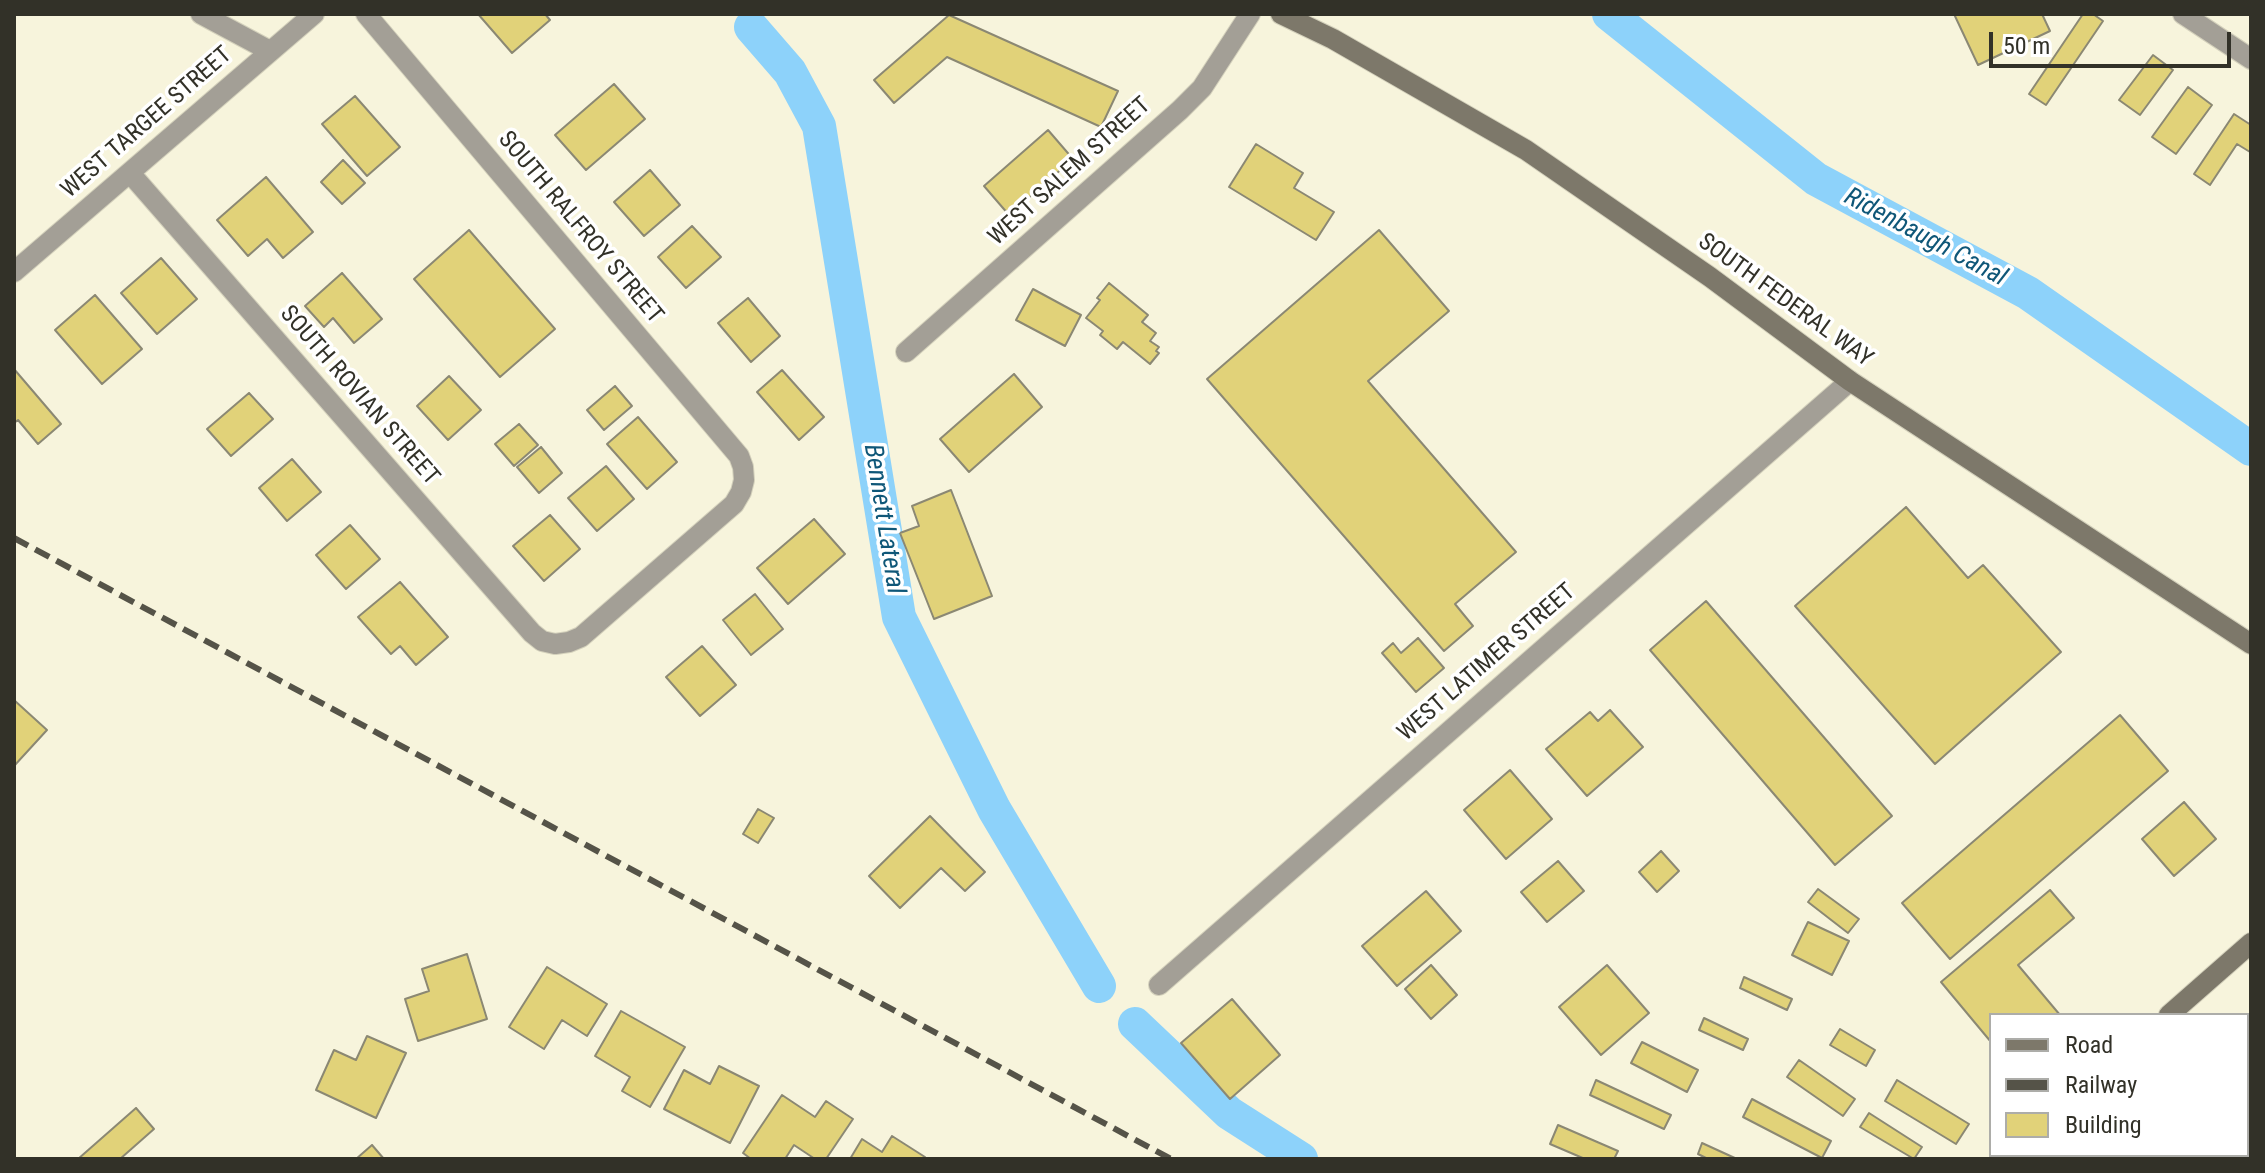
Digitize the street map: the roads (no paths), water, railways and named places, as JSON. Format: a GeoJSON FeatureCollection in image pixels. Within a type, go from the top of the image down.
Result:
{"type":"FeatureCollection","features":[{"type":"Feature","properties":{"kind":"main road","name":"SOUTH FEDERAL WAY"},"geometry":{"type":"LineString","coordinates":[[1281,14],[1333,39],[1526,150],[1710,277],[1850,381],[2251,644]]}},
{"type":"Feature","properties":{"kind":"main road"},"geometry":{"type":"LineString","coordinates":[[2171,1013],[2251,943]]}},
{"type":"Feature","properties":{"kind":"street"},"geometry":{"type":"LineString","coordinates":[[201,14],[270,51]]}},
{"type":"Feature","properties":{"kind":"street","name":"WEST TARGEE STREET"},"geometry":{"type":"LineString","coordinates":[[14,272],[314,14]]}},
{"type":"Feature","properties":{"kind":"street","name":"SOUTH RALFROY STREET"},"geometry":{"type":"LineString","coordinates":[[366,14],[739,456],[743,467],[744,480],[734,504],[581,637],[555,644]]}},
{"type":"Feature","properties":{"kind":"street","name":"WEST SALEM STREET"},"geometry":{"type":"LineString","coordinates":[[906,352],[1191,99],[1202,88],[1250,14]]}},
{"type":"Feature","properties":{"kind":"street"},"geometry":{"type":"LineString","coordinates":[[2183,14],[2251,59]]}},
{"type":"Feature","properties":{"kind":"street","name":"SOUTH ROVIAN STREET"},"geometry":{"type":"LineString","coordinates":[[130,173],[532,633],[542,641],[555,644]]}},
{"type":"Feature","properties":{"kind":"street","name":"WEST LATIMER STREET"},"geometry":{"type":"LineString","coordinates":[[1159,985],[1850,381]]}},
{"type":"Feature","properties":{"kind":"waterway","name":"Ridenbaugh Canal"},"geometry":{"type":"LineString","coordinates":[[1609,14],[1816,179],[2028,293],[2251,449]]}},
{"type":"Feature","properties":{"kind":"waterway","name":"Bennett Lateral"},"geometry":{"type":"LineString","coordinates":[[751,27],[790,72],[819,126],[899,617],[994,809],[1099,986]]}},
{"type":"Feature","properties":{"kind":"waterway","name":"Bennett Lateral"},"geometry":{"type":"LineString","coordinates":[[1135,1024],[1229,1113],[1301,1159]]}},
{"type":"Feature","properties":{"kind":"railway"},"geometry":{"type":"LineString","coordinates":[[14,538],[1171,1159]]}}]}
